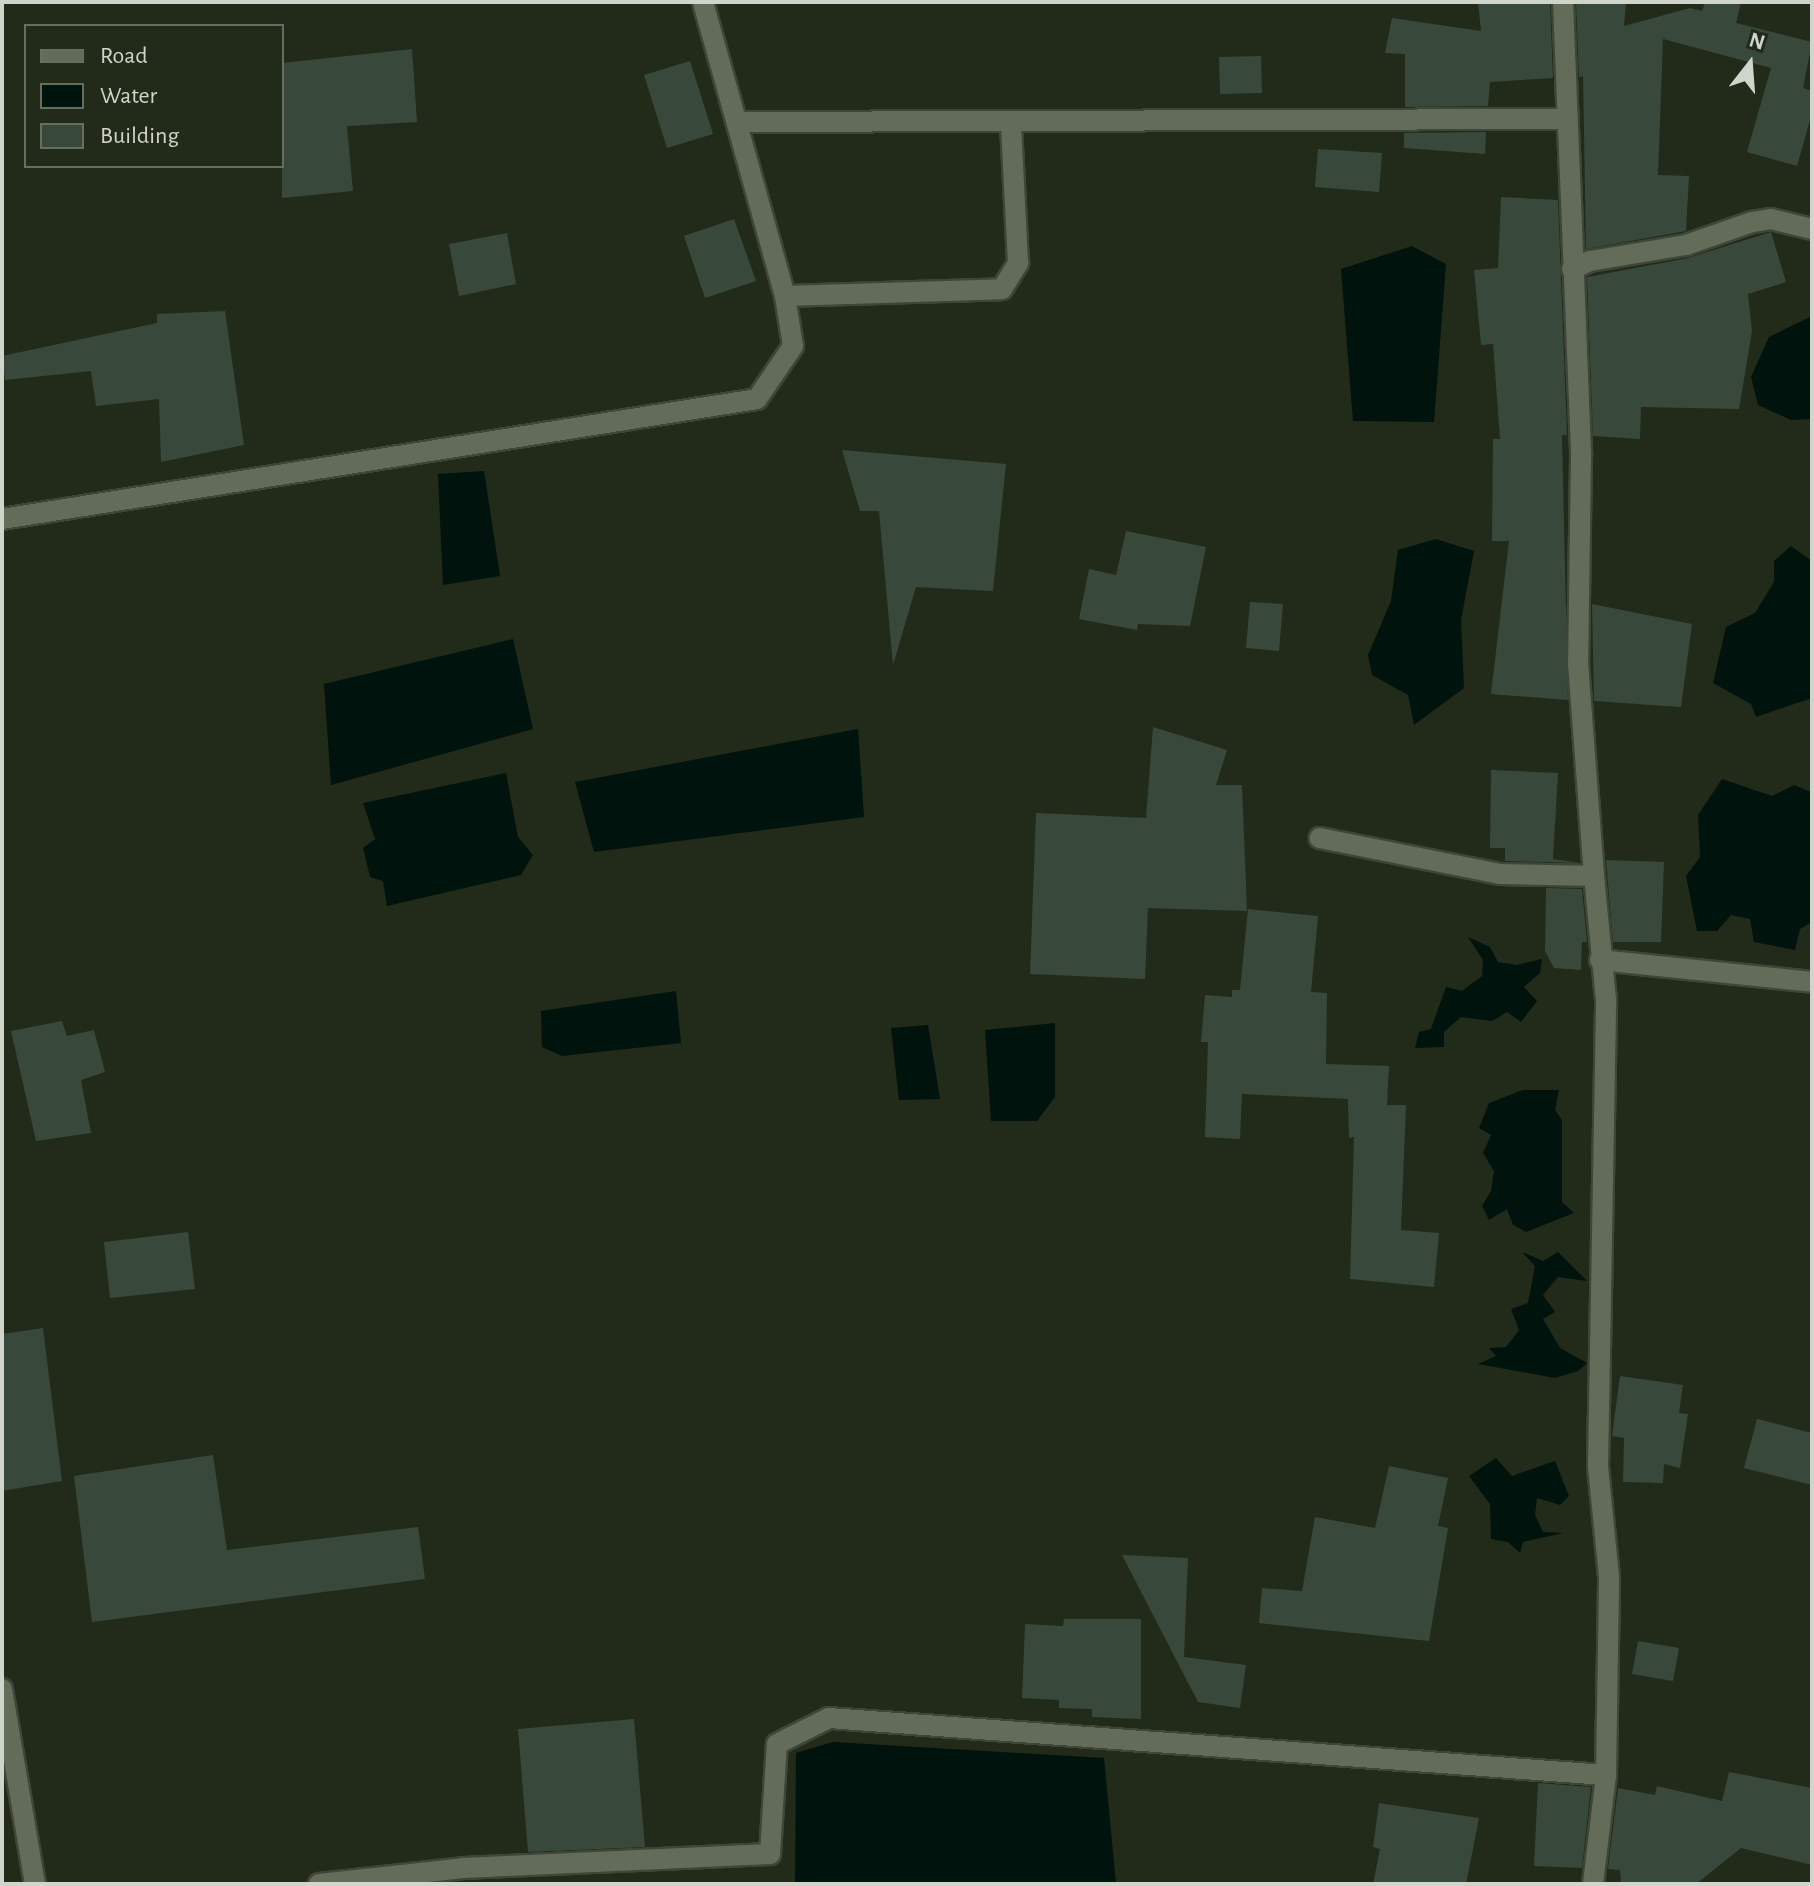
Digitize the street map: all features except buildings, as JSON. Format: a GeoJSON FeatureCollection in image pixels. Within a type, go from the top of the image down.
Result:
{"type":"FeatureCollection","features":[{"type":"Feature","properties":{"kind":"street"},"geometry":{"type":"LineString","coordinates":[[2,519],[757,399],[793,346],[785,296],[703,2]]}},
{"type":"Feature","properties":{"kind":"street"},"geometry":{"type":"LineString","coordinates":[[1563,2],[1564,119],[1581,457],[1578,663],[1600,960],[1606,1000],[1602,1129],[1606,1157],[1598,1466],[1609,1577],[1606,1775],[1593,1884]]}},
{"type":"Feature","properties":{"kind":"street"},"geometry":{"type":"LineString","coordinates":[[737,122],[1011,125],[1564,119]]}},
{"type":"Feature","properties":{"kind":"street"},"geometry":{"type":"LineString","coordinates":[[785,296],[1002,289],[1018,263],[1011,125]]}},
{"type":"Feature","properties":{"kind":"street"},"geometry":{"type":"LineString","coordinates":[[1572,269],[1590,261],[1686,245],[1752,222],[1771,219],[1812,229]]}},
{"type":"Feature","properties":{"kind":"street"},"geometry":{"type":"LineString","coordinates":[[1320,838],[1500,874],[1594,876]]}},
{"type":"Feature","properties":{"kind":"street"},"geometry":{"type":"LineString","coordinates":[[1600,960],[1812,982]]}},
{"type":"Feature","properties":{"kind":"street"},"geometry":{"type":"LineString","coordinates":[[2,1689],[35,1884]]}},
{"type":"Feature","properties":{"kind":"street"},"geometry":{"type":"LineString","coordinates":[[319,1884],[463,1868],[770,1854],[777,1744],[829,1718],[1606,1775]]}},
{"type":"Feature","properties":{"kind":"water"},"geometry":{"type":"Polygon","coordinates":[[[1412,246],[1446,264],[1434,422],[1353,421],[1341,269],[1412,246]]]}},
{"type":"Feature","properties":{"kind":"water"},"geometry":{"type":"Polygon","coordinates":[[[1812,316],[1812,419],[1791,420],[1758,405],[1751,377],[1769,337],[1812,316]]]}},
{"type":"Feature","properties":{"kind":"water"},"geometry":{"type":"Polygon","coordinates":[[[484,471],[500,576],[443,585],[438,474],[484,471]]]}},
{"type":"Feature","properties":{"kind":"water"},"geometry":{"type":"Polygon","coordinates":[[[1436,539],[1474,551],[1461,620],[1464,688],[1414,725],[1408,695],[1372,675],[1368,655],[1391,601],[1398,550],[1436,539]]]}},
{"type":"Feature","properties":{"kind":"water"},"geometry":{"type":"Polygon","coordinates":[[[1791,546],[1812,561],[1812,698],[1756,717],[1751,704],[1713,683],[1726,627],[1755,613],[1774,582],[1774,561],[1791,546]]]}},
{"type":"Feature","properties":{"kind":"water"},"geometry":{"type":"Polygon","coordinates":[[[513,639],[533,729],[331,785],[324,684],[513,639]]]}},
{"type":"Feature","properties":{"kind":"water"},"geometry":{"type":"Polygon","coordinates":[[[858,729],[864,817],[594,852],[575,782],[858,729]]]}},
{"type":"Feature","properties":{"kind":"water"},"geometry":{"type":"Polygon","coordinates":[[[506,773],[518,837],[533,855],[521,875],[387,906],[383,881],[370,877],[363,848],[375,839],[363,803],[506,773]]]}},
{"type":"Feature","properties":{"kind":"water"},"geometry":{"type":"Polygon","coordinates":[[[1722,779],[1772,796],[1794,785],[1811,792],[1812,922],[1800,929],[1795,950],[1754,942],[1750,919],[1731,915],[1717,931],[1697,931],[1686,876],[1700,857],[1698,815],[1722,779]]]}},
{"type":"Feature","properties":{"kind":"water"},"geometry":{"type":"Polygon","coordinates":[[[1468,937],[1490,947],[1498,962],[1517,965],[1542,959],[1540,973],[1524,987],[1537,1001],[1521,1022],[1507,1012],[1492,1021],[1461,1017],[1444,1032],[1444,1047],[1415,1048],[1419,1032],[1431,1029],[1446,987],[1462,991],[1482,976],[1483,960],[1468,937]]]}},
{"type":"Feature","properties":{"kind":"water"},"geometry":{"type":"Polygon","coordinates":[[[676,991],[681,1043],[562,1056],[542,1047],[541,1011],[676,991]]]}},
{"type":"Feature","properties":{"kind":"water"},"geometry":{"type":"Polygon","coordinates":[[[1055,1023],[1055,1097],[1037,1121],[991,1121],[985,1030],[1055,1023]]]}},
{"type":"Feature","properties":{"kind":"water"},"geometry":{"type":"Polygon","coordinates":[[[928,1025],[940,1099],[899,1100],[891,1028],[928,1025]]]}},
{"type":"Feature","properties":{"kind":"water"},"geometry":{"type":"Polygon","coordinates":[[[1523,1090],[1559,1090],[1555,1110],[1562,1120],[1562,1202],[1574,1213],[1526,1232],[1513,1225],[1507,1209],[1489,1220],[1482,1206],[1491,1191],[1494,1171],[1483,1153],[1491,1135],[1479,1128],[1489,1103],[1523,1090]]]}},
{"type":"Feature","properties":{"kind":"water"},"geometry":{"type":"Polygon","coordinates":[[[1522,1252],[1543,1261],[1558,1252],[1587,1281],[1558,1277],[1543,1295],[1555,1312],[1543,1319],[1560,1348],[1587,1363],[1578,1371],[1555,1378],[1478,1364],[1496,1356],[1489,1348],[1506,1347],[1519,1330],[1511,1309],[1528,1303],[1535,1266],[1522,1252]]]}},
{"type":"Feature","properties":{"kind":"water"},"geometry":{"type":"Polygon","coordinates":[[[1496,1458],[1512,1476],[1555,1461],[1569,1496],[1560,1505],[1537,1498],[1535,1515],[1543,1532],[1563,1533],[1523,1542],[1520,1553],[1508,1542],[1491,1539],[1490,1504],[1469,1476],[1496,1458]]]}},
{"type":"Feature","properties":{"kind":"water"},"geometry":{"type":"Polygon","coordinates":[[[833,1742],[1104,1758],[1116,1884],[795,1884],[796,1753],[833,1742]]]}}]}
